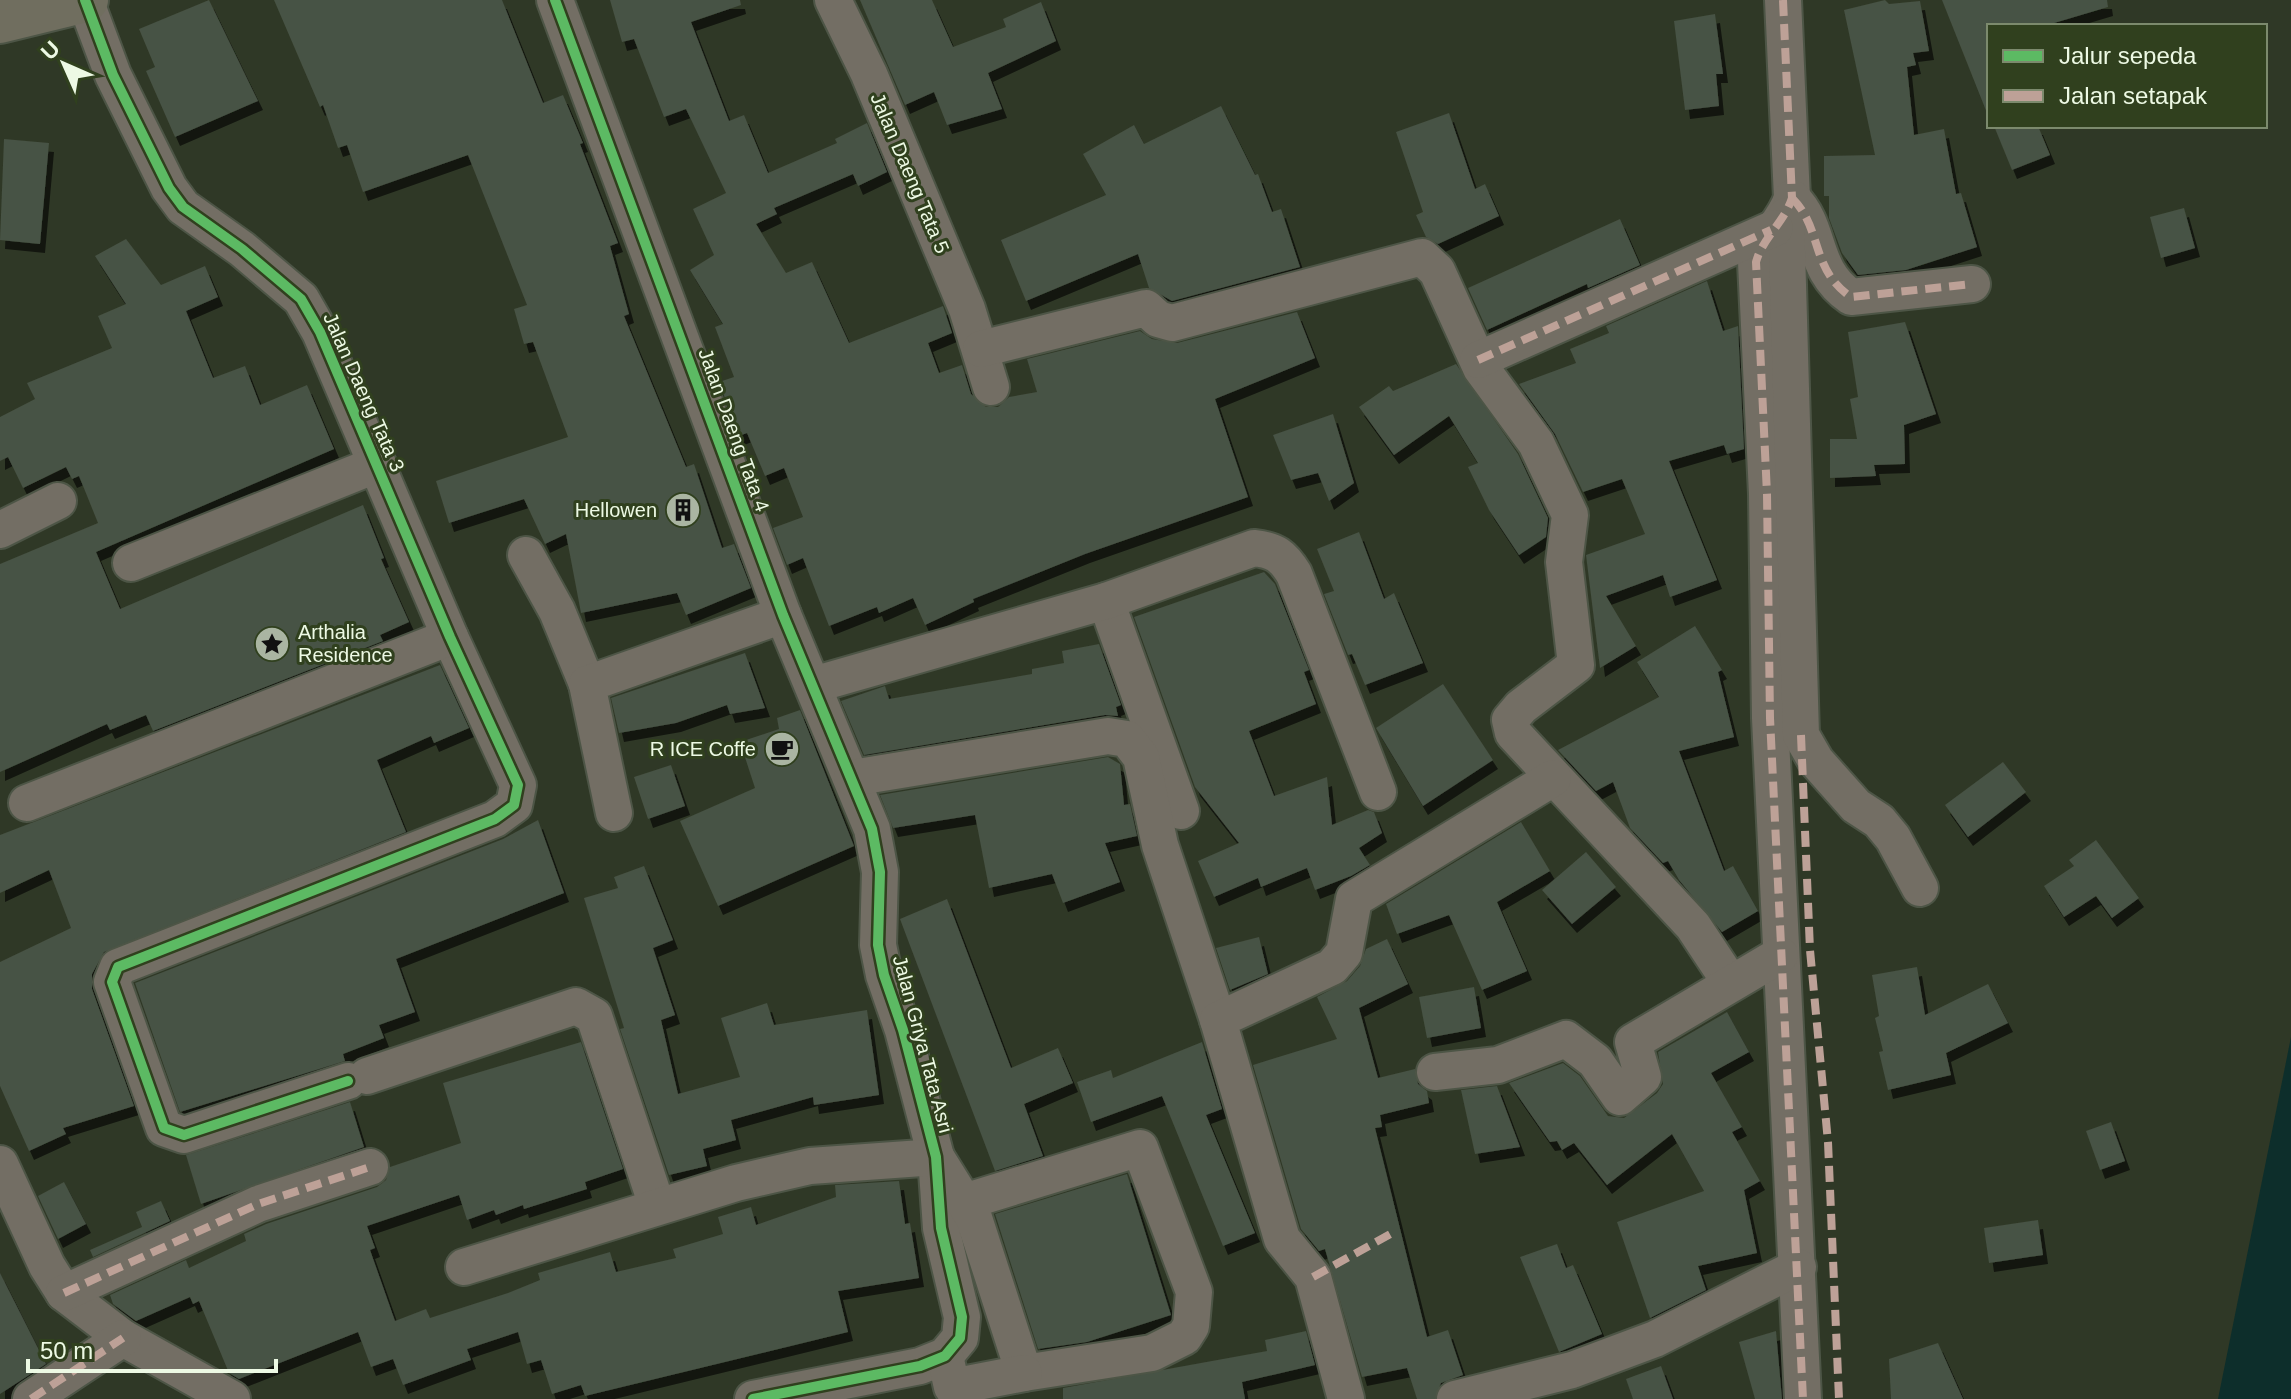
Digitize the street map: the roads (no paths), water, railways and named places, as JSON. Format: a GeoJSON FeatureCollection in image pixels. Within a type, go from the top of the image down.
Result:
{"type":"FeatureCollection","features":[{"type":"Feature","properties":{"kind":"main road"},"geometry":{"type":"LineString","coordinates":[[0,21],[86,0]]}},
{"type":"Feature","properties":{"kind":"street","name":"Jalan Daeng Tata 3"},"geometry":{"type":"LineString","coordinates":[[86,0],[113,75],[169,188],[183,207],[242,249],[301,299],[320,332],[450,637],[518,785],[514,805],[495,819],[118,967],[112,982],[164,1128],[184,1135],[576,1006],[594,1016],[657,1206]]}},
{"type":"Feature","properties":{"kind":"street","name":"Jalan Daeng Tata 4"},"geometry":{"type":"LineString","coordinates":[[555,0],[783,615],[872,829],[880,872]]}},
{"type":"Feature","properties":{"kind":"street","name":"Jalan Daeng Tata 5"},"geometry":{"type":"LineString","coordinates":[[833,0],[869,74],[981,349],[991,387]]}},
{"type":"Feature","properties":{"kind":"street"},"geometry":{"type":"LineString","coordinates":[[1783,0],[1785,214],[1801,735],[1816,761],[1856,806],[1879,821],[1893,838],[1920,888]]}},
{"type":"Feature","properties":{"kind":"street"},"geometry":{"type":"LineString","coordinates":[[1478,360],[1785,214],[1804,210],[1826,274],[1851,297],[1972,284]]}},
{"type":"Feature","properties":{"kind":"street"},"geometry":{"type":"LineString","coordinates":[[1785,214],[1760,247],[1756,262],[1767,494],[1770,718],[1776,789],[1780,955],[1803,1399]]}},
{"type":"Feature","properties":{"kind":"street"},"geometry":{"type":"LineString","coordinates":[[981,349],[1146,308],[1158,319],[1172,323],[1422,257],[1437,271],[1478,360],[1536,443],[1570,515],[1564,562],[1576,665],[1521,707],[1510,720],[1513,733],[1693,926],[1730,982]]}},
{"type":"Feature","properties":{"kind":"street"},"geometry":{"type":"LineString","coordinates":[[131,563],[378,464]]}},
{"type":"Feature","properties":{"kind":"street"},"geometry":{"type":"LineString","coordinates":[[0,530],[58,501]]}},
{"type":"Feature","properties":{"kind":"street"},"geometry":{"type":"LineString","coordinates":[[813,685],[1106,601],[1254,548],[1271,549],[1284,558],[1378,792]]}},
{"type":"Feature","properties":{"kind":"street"},"geometry":{"type":"LineString","coordinates":[[526,555],[557,611],[587,684],[614,813]]}},
{"type":"Feature","properties":{"kind":"street"},"geometry":{"type":"LineString","coordinates":[[1106,601],[1181,811]]}},
{"type":"Feature","properties":{"kind":"street"},"geometry":{"type":"LineString","coordinates":[[587,684],[783,615]]}},
{"type":"Feature","properties":{"kind":"street"},"geometry":{"type":"LineString","coordinates":[[27,803],[450,637]]}},
{"type":"Feature","properties":{"kind":"street"},"geometry":{"type":"LineString","coordinates":[[852,778],[1108,736],[1127,739],[1141,757],[1160,845],[1218,1020],[1282,1239],[1313,1277],[1346,1399]]}},
{"type":"Feature","properties":{"kind":"street"},"geometry":{"type":"LineString","coordinates":[[1218,1020],[1332,967],[1344,953],[1354,899],[1553,778]]}},
{"type":"Feature","properties":{"kind":"street","name":"Jalan Griya Tata Asri"},"geometry":{"type":"LineString","coordinates":[[880,872],[878,945],[936,1157],[941,1228],[962,1317],[960,1338],[945,1356]]}},
{"type":"Feature","properties":{"kind":"street"},"geometry":{"type":"LineString","coordinates":[[1435,1072],[1498,1065],[1566,1039],[1595,1061],[1620,1097],[1643,1077],[1633,1042],[1780,955]]}},
{"type":"Feature","properties":{"kind":"street"},"geometry":{"type":"LineString","coordinates":[[753,1399],[920,1366],[945,1356],[952,1387],[1126,1358],[1170,1347],[1184,1337],[1191,1326],[1194,1292],[1140,1148],[964,1202]]}},
{"type":"Feature","properties":{"kind":"street","name":"Jalan Griya Tata Asri"},"geometry":{"type":"LineString","coordinates":[[936,1157],[974,1218],[1024,1373]]}},
{"type":"Feature","properties":{"kind":"street","name":"Jalan Griya Tata Asri"},"geometry":{"type":"LineString","coordinates":[[464,1267],[657,1206],[810,1166],[936,1157]]}},
{"type":"Feature","properties":{"kind":"street"},"geometry":{"type":"LineString","coordinates":[[0,1164],[47,1266],[64,1293],[123,1338],[232,1399]]}},
{"type":"Feature","properties":{"kind":"street"},"geometry":{"type":"LineString","coordinates":[[64,1293],[258,1204],[370,1167]]}},
{"type":"Feature","properties":{"kind":"street"},"geometry":{"type":"LineString","coordinates":[[1455,1399],[1572,1370],[1655,1339],[1798,1267]]}},
{"type":"Feature","properties":{"kind":"street"},"geometry":{"type":"LineString","coordinates":[[31,1399],[123,1338]]}},
{"type":"Feature","properties":{"kind":"water"},"geometry":{"type":"Polygon","coordinates":[[[2291,1037],[2291,1399],[2218,1399],[2291,1037]]]}},
{"type":"Feature","properties":{"kind":"place","name":"Hellowen"},"geometry":{"type":"Point","coordinates":[683,510]}},
{"type":"Feature","properties":{"kind":"place","name":"Arthalia Residence"},"geometry":{"type":"Point","coordinates":[272,644]}},
{"type":"Feature","properties":{"kind":"place","name":"R ICE Coffe"},"geometry":{"type":"Point","coordinates":[782,749]}}]}
